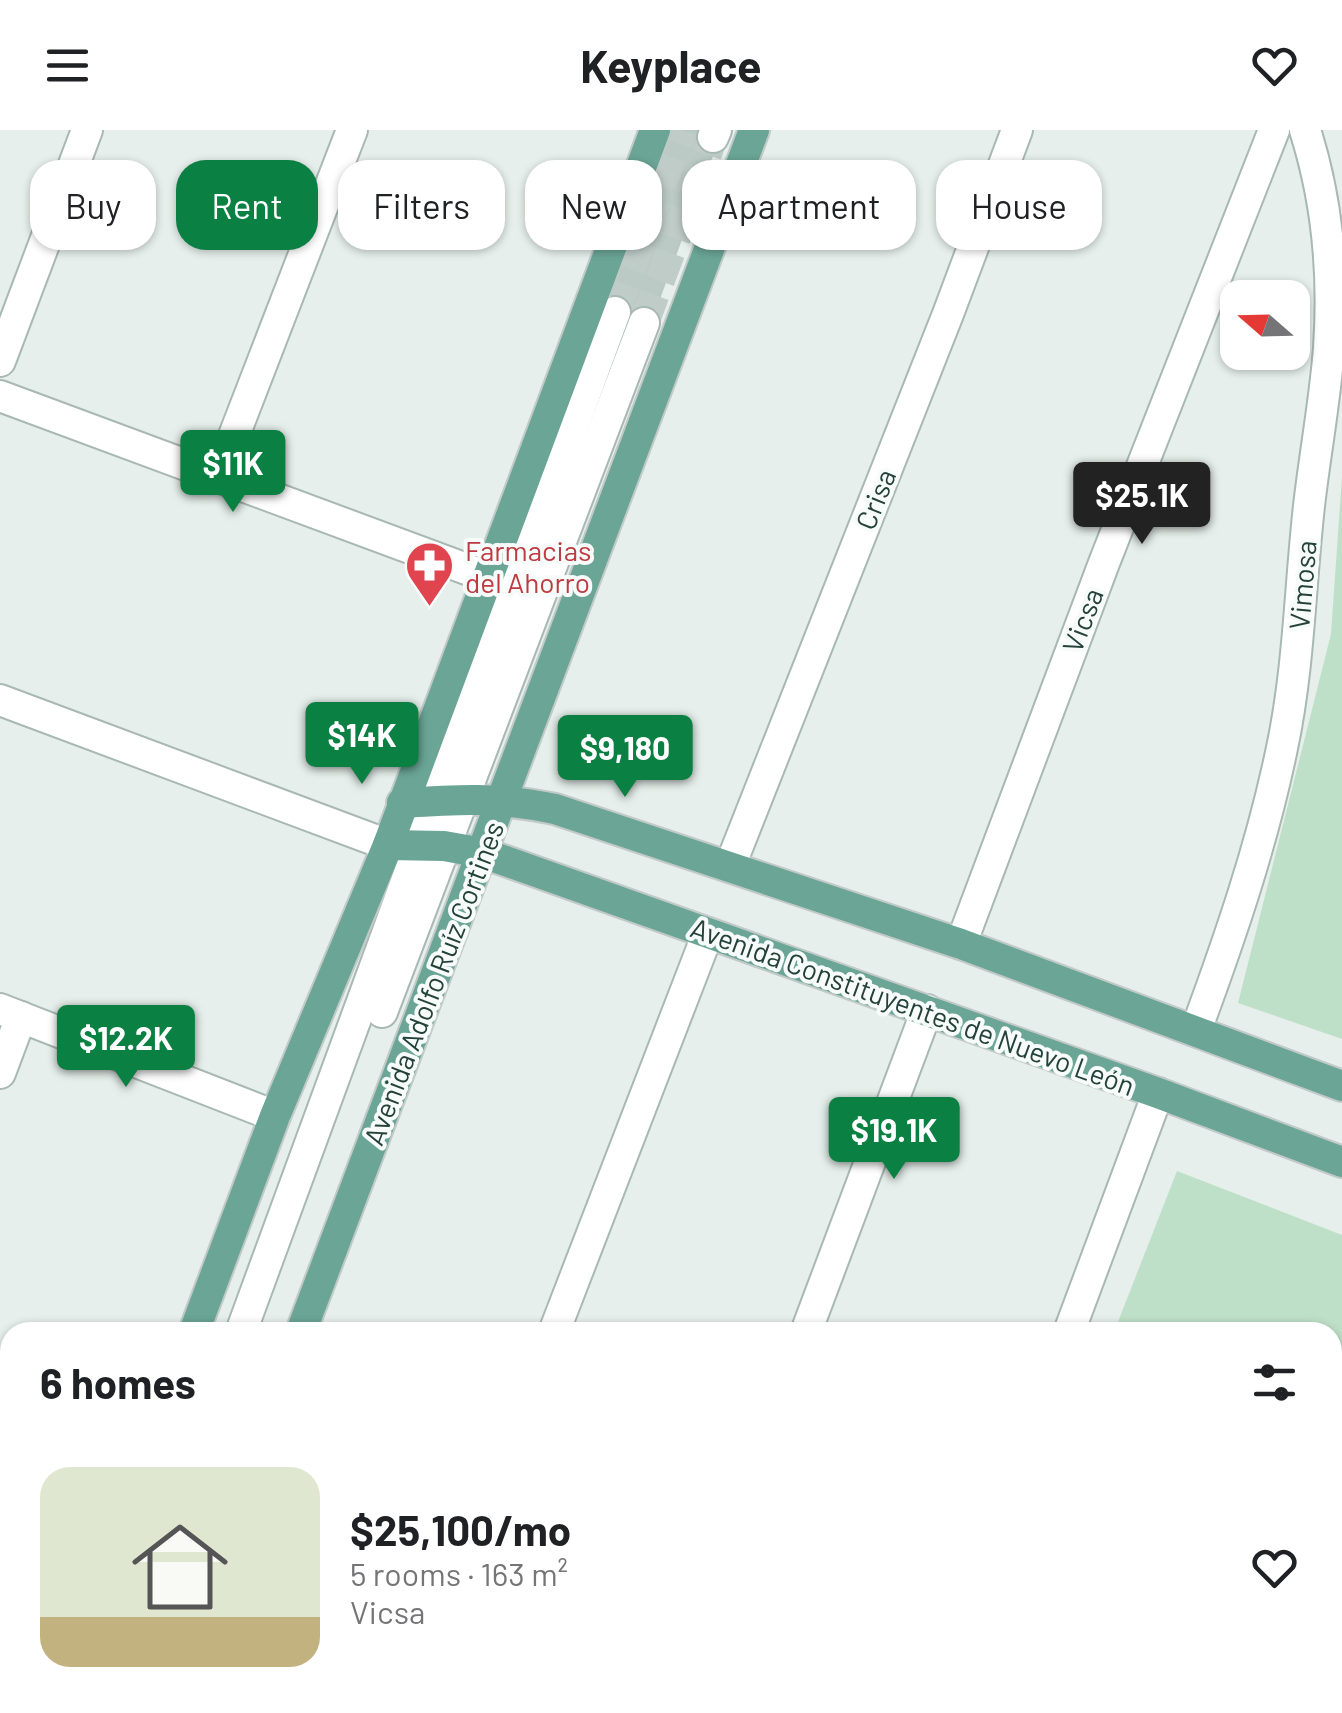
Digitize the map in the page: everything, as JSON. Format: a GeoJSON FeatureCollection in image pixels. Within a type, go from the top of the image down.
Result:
{"type":"FeatureCollection","features":[{"type":"Feature","properties":{"kind":"main road"},"geometry":{"type":"LineString","coordinates":[[198,1322],[274,1116],[388,845],[655,130]]}},
{"type":"Feature","properties":{"kind":"main road","name":"Avenida Adolfo Ruíz Cortines"},"geometry":{"type":"LineString","coordinates":[[304,1322],[754,130]]}},
{"type":"Feature","properties":{"kind":"main road"},"geometry":{"type":"LineString","coordinates":[[402,803],[504,799],[556,809],[961,944],[1342,1086]]}},
{"type":"Feature","properties":{"kind":"main road","name":"Avenida Constituyentes de Nuevo León"},"geometry":{"type":"LineString","coordinates":[[388,845],[483,853],[1342,1162]]}},
{"type":"Feature","properties":{"kind":"street"},"geometry":{"type":"LineString","coordinates":[[0,361],[87,130]]}},
{"type":"Feature","properties":{"kind":"street"},"geometry":{"type":"LineString","coordinates":[[218,477],[352,130]]}},
{"type":"Feature","properties":{"kind":"street","name":"Crisa"},"geometry":{"type":"LineString","coordinates":[[730,866],[1017,130]]}},
{"type":"Feature","properties":{"kind":"street","name":"Vicsa"},"geometry":{"type":"LineString","coordinates":[[961,944],[1104,563],[1274,130]]}},
{"type":"Feature","properties":{"kind":"street","name":"Vimosa"},"geometry":{"type":"LineString","coordinates":[[1196,1030],[1242,904],[1283,746],[1297,644],[1329,346],[1327,232],[1306,130]]}},
{"type":"Feature","properties":{"kind":"street"},"geometry":{"type":"LineString","coordinates":[[265,1322],[450,799],[629,318]]}},
{"type":"Feature","properties":{"kind":"street"},"geometry":{"type":"LineString","coordinates":[[0,396],[488,577]]}},
{"type":"Feature","properties":{"kind":"street"},"geometry":{"type":"LineString","coordinates":[[0,700],[388,845]]}},
{"type":"Feature","properties":{"kind":"street"},"geometry":{"type":"LineString","coordinates":[[343,826],[402,803]]}},
{"type":"Feature","properties":{"kind":"street"},"geometry":{"type":"LineString","coordinates":[[245,1322],[433,846]]}},
{"type":"Feature","properties":{"kind":"street"},"geometry":{"type":"LineString","coordinates":[[558,1322],[708,933]]}},
{"type":"Feature","properties":{"kind":"street"},"geometry":{"type":"LineString","coordinates":[[810,1322],[926,1010]]}},
{"type":"Feature","properties":{"kind":"street"},"geometry":{"type":"LineString","coordinates":[[0,1073],[11,1013],[274,1116]]}},
{"type":"Feature","properties":{"kind":"street"},"geometry":{"type":"LineString","coordinates":[[1073,1322],[1158,1093]]}},
{"type":"Feature","properties":{"kind":"green space"},"geometry":{"type":"Polygon","coordinates":[[[1342,476],[1342,1039],[1238,1003],[1331,634],[1342,476]]]}},
{"type":"Feature","properties":{"kind":"green space"},"geometry":{"type":"Polygon","coordinates":[[[1177,1171],[1342,1235],[1342,1322],[1118,1322],[1177,1171]]]}},
{"type":"Feature","properties":{"kind":"building"},"geometry":{"type":"Polygon","coordinates":[[[671,130],[693,130],[718,139],[710,160],[682,160],[682,236],[649,325],[605,309],[627,250],[662,250],[660,160],[671,130]]]}},
{"type":"Feature","properties":{"kind":"tunnel"},"geometry":{"type":"LineString","coordinates":[[615,312],[682,130]]}},
{"type":"Feature","properties":{"kind":"tunnel"},"geometry":{"type":"LineString","coordinates":[[644,323],[713,137]]}},
{"type":"Feature","properties":{"kind":"place","name":"Farmacias del Ahorro"},"geometry":{"type":"Point","coordinates":[430,608]}}]}
